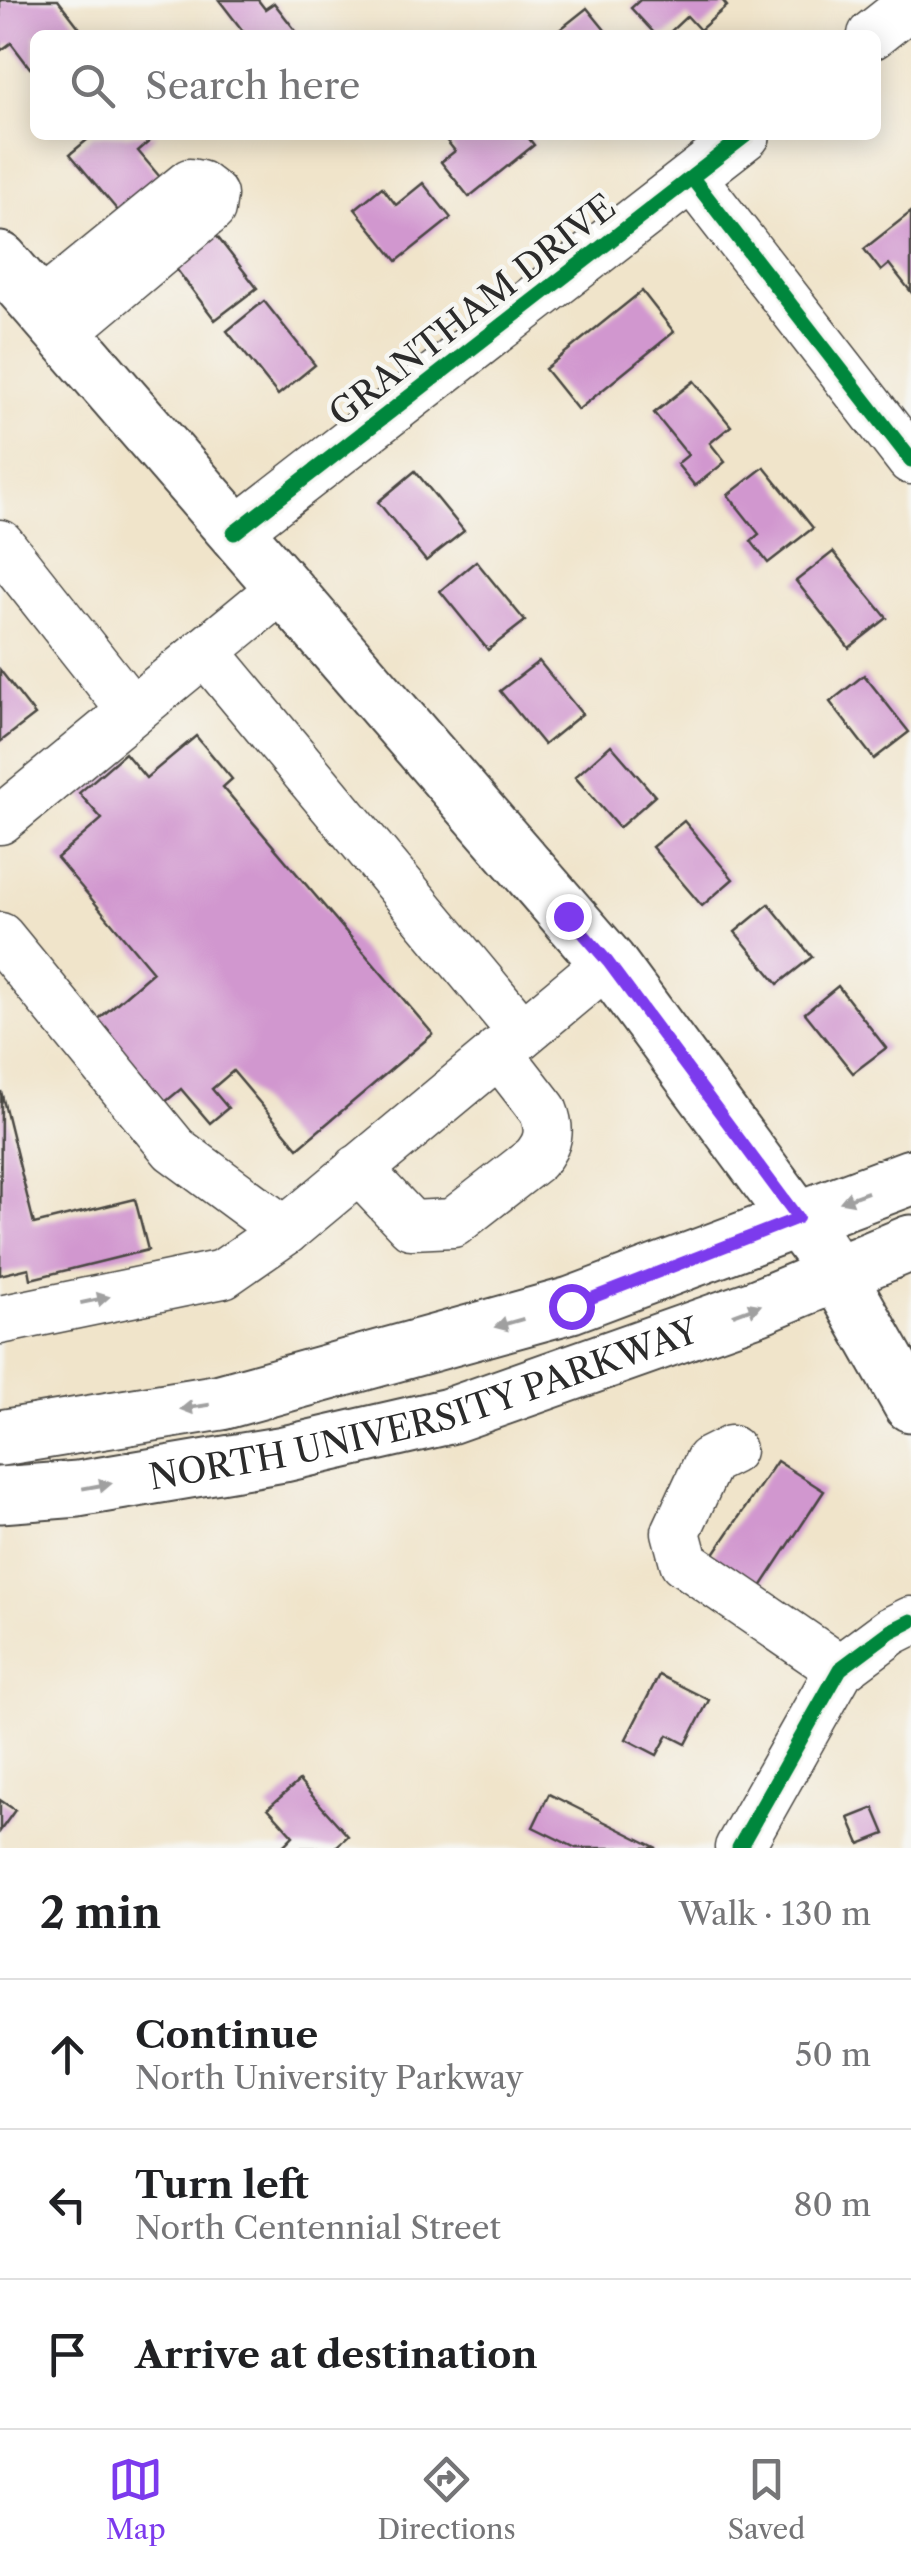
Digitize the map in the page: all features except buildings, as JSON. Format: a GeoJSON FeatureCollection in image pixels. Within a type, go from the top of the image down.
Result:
{"type":"FeatureCollection","features":[{"type":"Feature","properties":{"kind":"main road"},"geometry":{"type":"LineString","coordinates":[[0,260],[608,962],[837,1272],[911,1404]]}},
{"type":"Feature","properties":{"kind":"main road","name":"NORTH UNIVERSITY PARKWAY"},"geometry":{"type":"LineString","coordinates":[[0,1438],[221,1402],[571,1306],[911,1177]]}},
{"type":"Feature","properties":{"kind":"main road","name":"NORTH UNIVERSITY PARKWAY"},"geometry":{"type":"LineString","coordinates":[[0,1495],[78,1489],[284,1454],[449,1416],[757,1307],[911,1243]]}},
{"type":"Feature","properties":{"kind":"street"},"geometry":{"type":"LineString","coordinates":[[878,30],[911,4]]}},
{"type":"Feature","properties":{"kind":"street","name":"GRANTHAM DRIVE"},"geometry":{"type":"LineString","coordinates":[[234,533],[740,140]]}},
{"type":"Feature","properties":{"kind":"street"},"geometry":{"type":"LineString","coordinates":[[692,178],[911,460]]}},
{"type":"Feature","properties":{"kind":"street"},"geometry":{"type":"LineString","coordinates":[[0,544],[132,710]]}},
{"type":"Feature","properties":{"kind":"street"},"geometry":{"type":"LineString","coordinates":[[0,820],[282,588]]}},
{"type":"Feature","properties":{"kind":"street"},"geometry":{"type":"LineString","coordinates":[[205,651],[510,1042],[547,1120],[545,1148],[535,1159],[453,1223],[411,1226],[358,1169]]}},
{"type":"Feature","properties":{"kind":"street"},"geometry":{"type":"LineString","coordinates":[[0,937],[174,1150],[285,1231]]}},
{"type":"Feature","properties":{"kind":"street"},"geometry":{"type":"LineString","coordinates":[[0,1320],[223,1274],[285,1231],[608,962]]}},
{"type":"Feature","properties":{"kind":"street"},"geometry":{"type":"LineString","coordinates":[[730,1450],[709,1462],[676,1532],[684,1562],[840,1669]]}},
{"type":"Feature","properties":{"kind":"street"},"geometry":{"type":"LineString","coordinates":[[740,1848],[840,1669],[911,1621]]}},
{"type":"Feature","properties":{"kind":"cycle path"},"geometry":{"type":"LineString","coordinates":[[234,533],[740,140]]}},
{"type":"Feature","properties":{"kind":"cycle path"},"geometry":{"type":"LineString","coordinates":[[692,178],[911,460]]}},
{"type":"Feature","properties":{"kind":"cycle path"},"geometry":{"type":"LineString","coordinates":[[739,1848],[840,1669],[911,1621]]}},
{"type":"Feature","properties":{"kind":"route"},"geometry":{"type":"LineString","coordinates":[[568,916],[608,962],[798,1218],[571,1306]]}}]}
